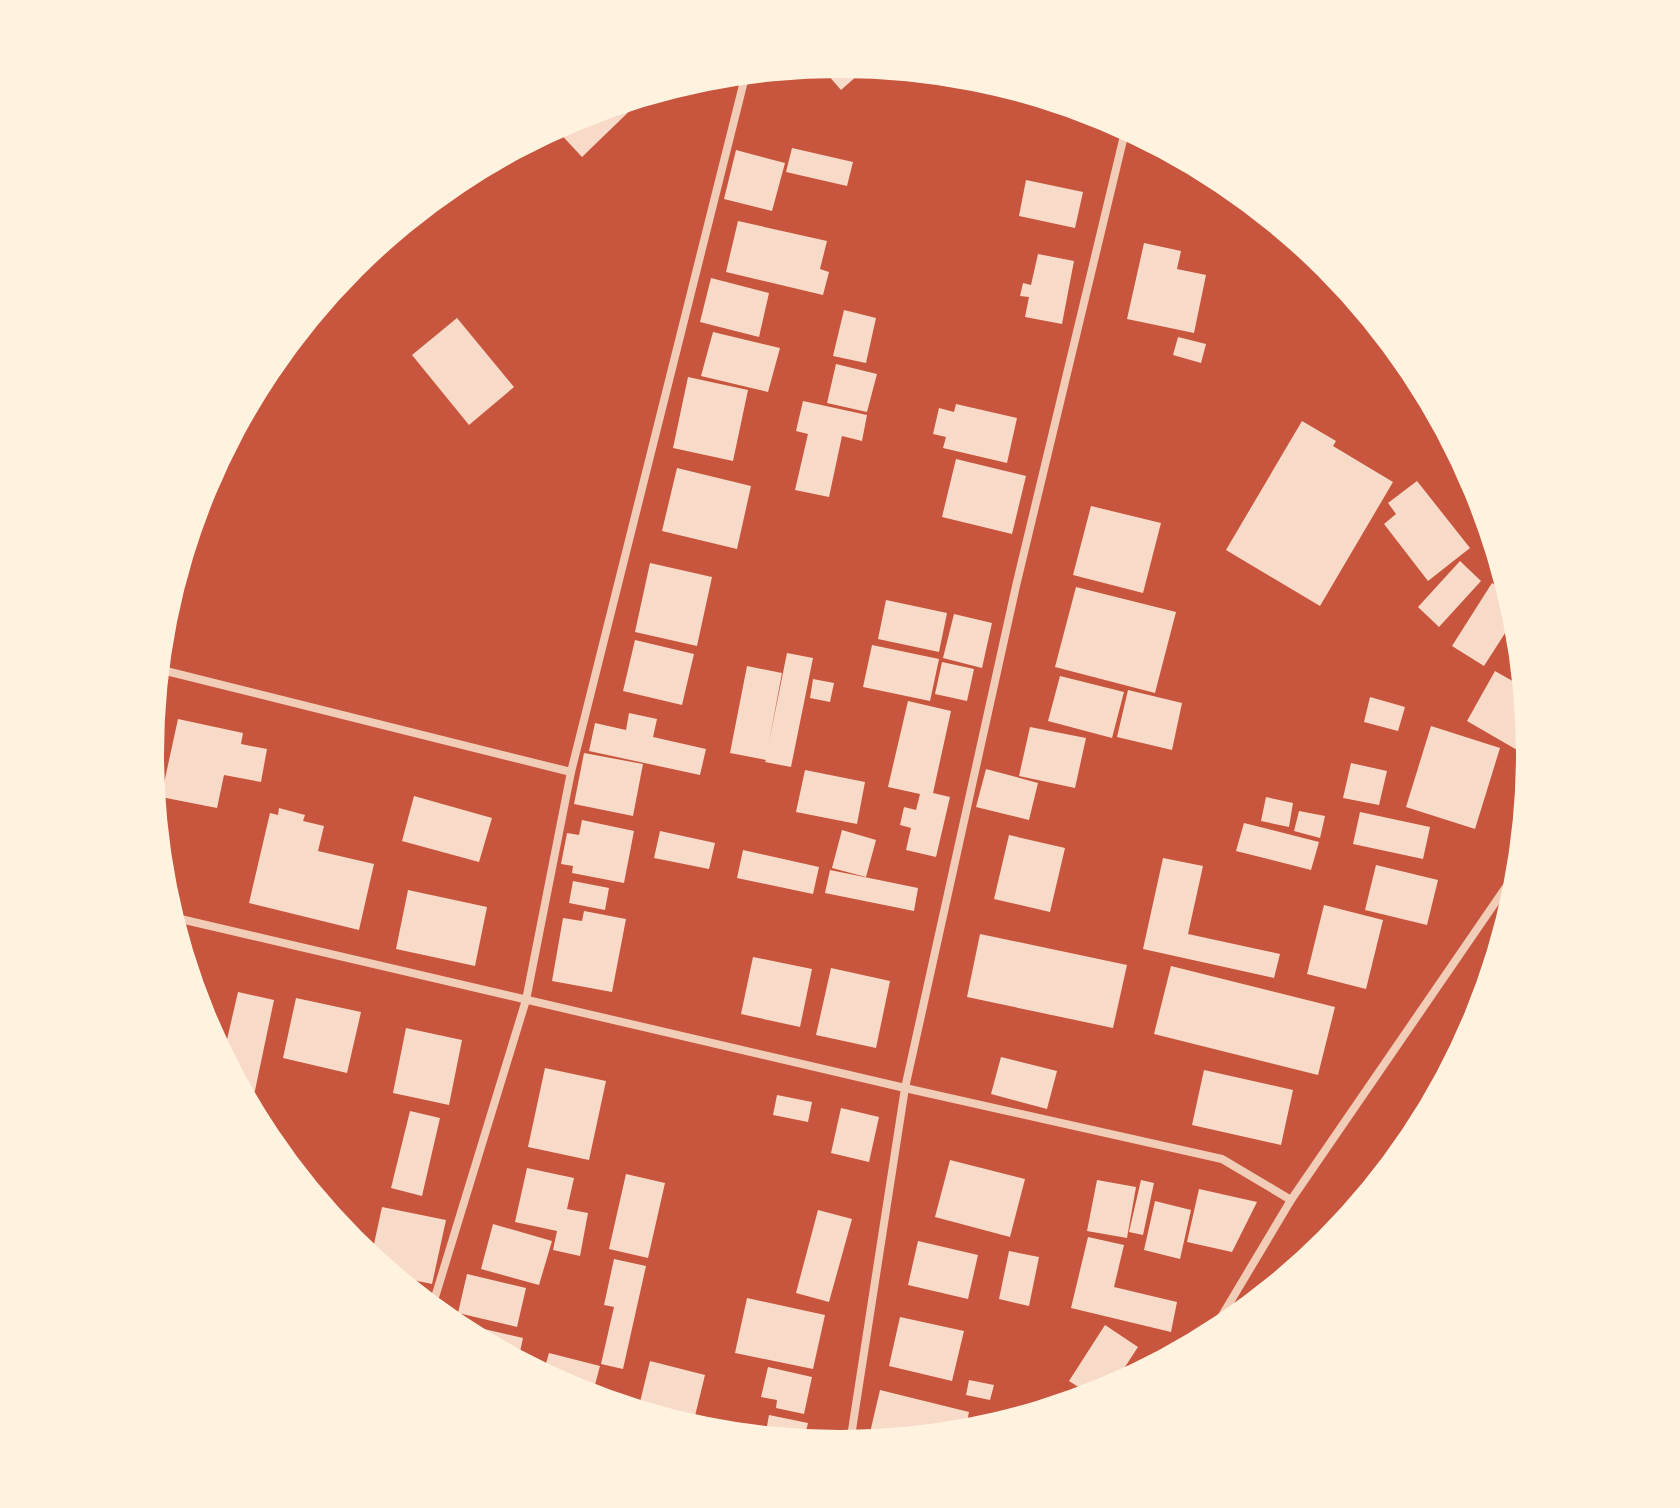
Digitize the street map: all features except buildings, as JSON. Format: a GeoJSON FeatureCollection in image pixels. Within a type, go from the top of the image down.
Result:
{"type":"FeatureCollection","features":[{"type":"Feature","properties":{"kind":"street"},"geometry":{"type":"LineString","coordinates":[[436,1295],[526,1000],[571,772],[743,85]]}},
{"type":"Feature","properties":{"kind":"street"},"geometry":{"type":"LineString","coordinates":[[852,1430],[905,1088],[1019,571],[1123,140]]}},
{"type":"Feature","properties":{"kind":"street"},"geometry":{"type":"LineString","coordinates":[[169,672],[571,772]]}},
{"type":"Feature","properties":{"kind":"street"},"geometry":{"type":"LineString","coordinates":[[1226,1309],[1291,1200],[1501,894]]}},
{"type":"Feature","properties":{"kind":"street"},"geometry":{"type":"LineString","coordinates":[[185,920],[1222,1159],[1291,1200]]}}]}
